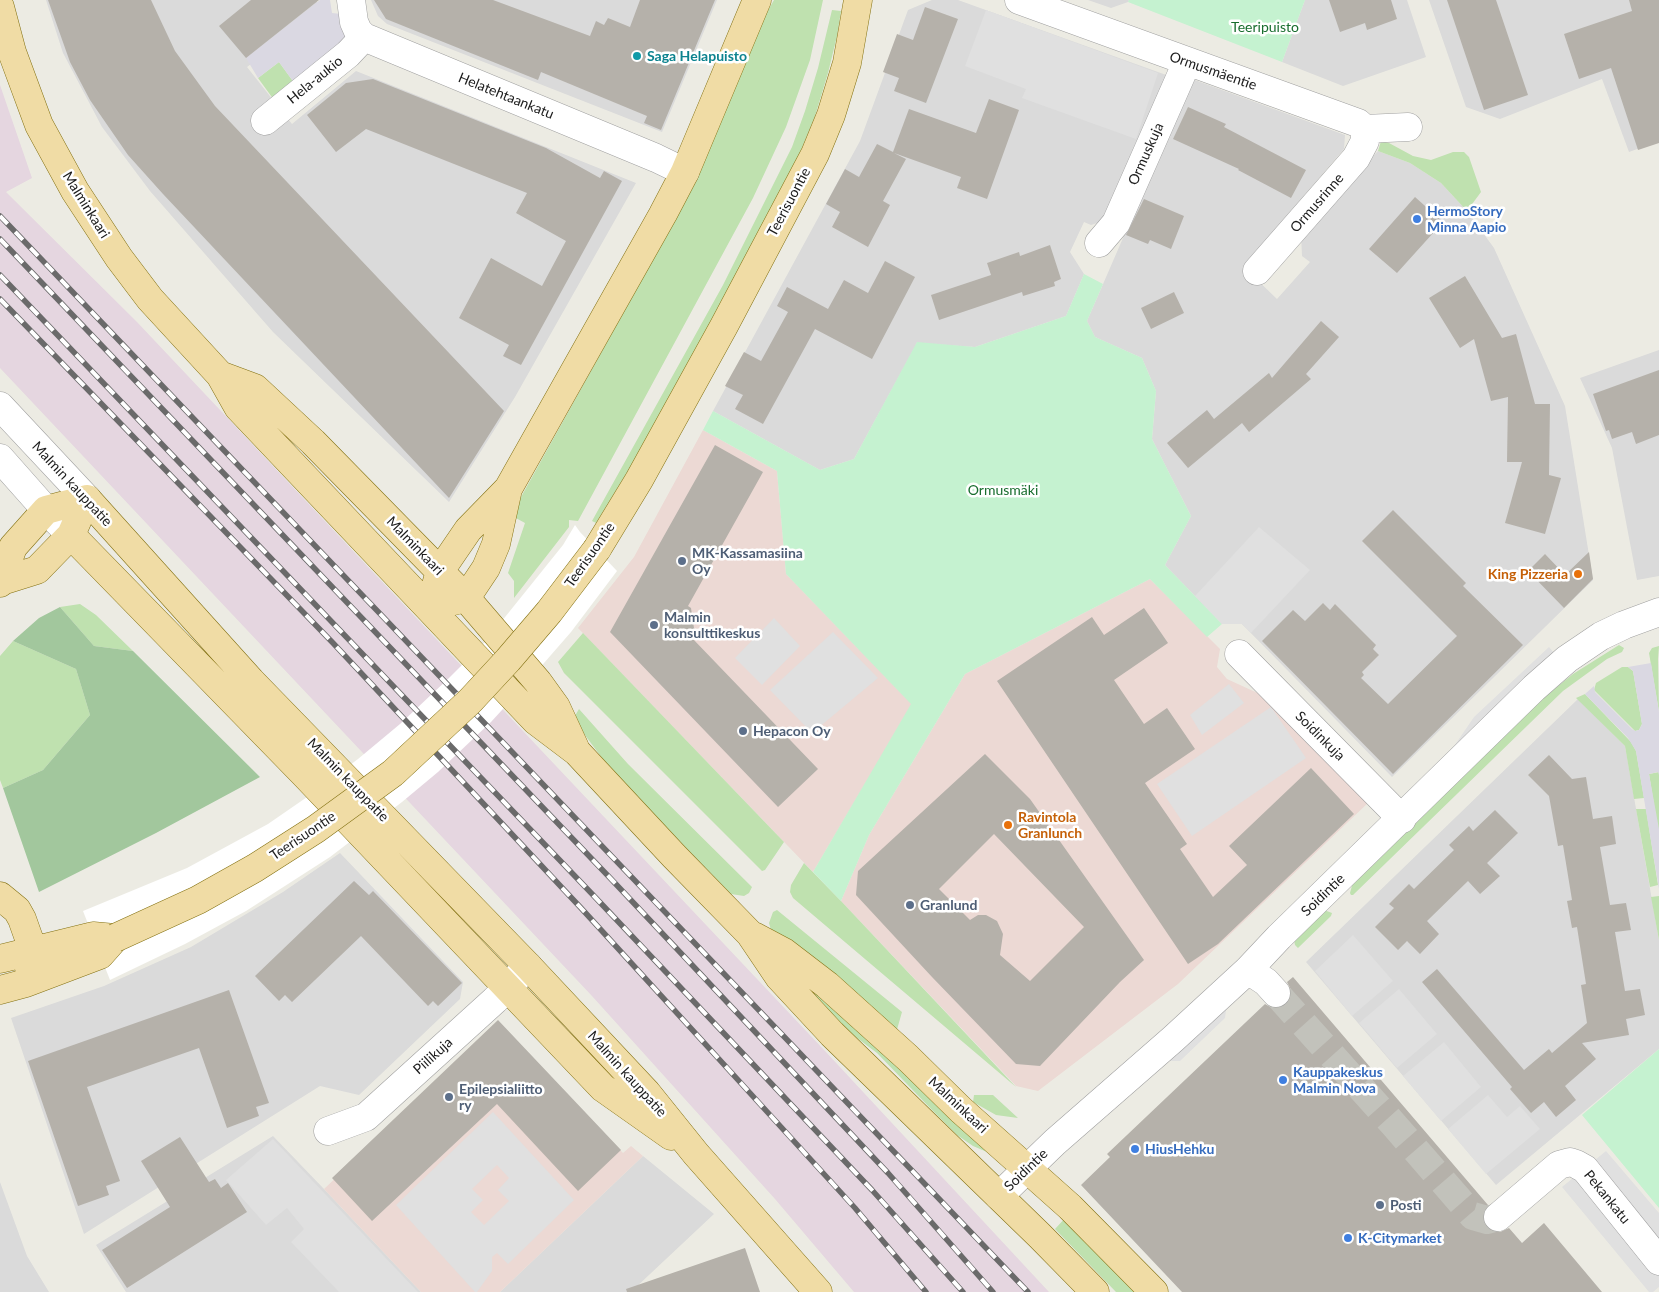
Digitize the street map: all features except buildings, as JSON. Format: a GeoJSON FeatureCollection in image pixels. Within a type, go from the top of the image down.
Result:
{"type":"FeatureCollection","features":[{"type":"Feature","properties":{"kind":"main road"},"geometry":{"type":"LineString","coordinates":[[508,489],[496,544],[486,568],[466,598],[430,607],[440,571],[468,530],[508,489],[685,172],[757,0]]}},
{"type":"Feature","properties":{"kind":"main road","name":"Teerisuontie"},"geometry":{"type":"LineString","coordinates":[[102,943],[198,900],[255,868],[316,829],[393,773],[470,701],[549,612],[597,549],[639,480],[724,326],[815,154],[831,115],[846,62],[858,0]]}},
{"type":"Feature","properties":{"kind":"main road","name":"Malminkaari"},"geometry":{"type":"LineString","coordinates":[[0,7],[12,52],[39,125],[75,191],[119,258],[150,299],[220,375],[238,407],[430,607],[536,721],[577,752],[750,934],[779,977],[832,1034],[1095,1292]]}},
{"type":"Feature","properties":{"kind":"main road","name":"Malminkaari"},"geometry":{"type":"LineString","coordinates":[[220,375],[255,388],[313,442],[466,598],[551,701],[577,752]]}},
{"type":"Feature","properties":{"kind":"main road"},"geometry":{"type":"LineString","coordinates":[[1,582],[13,547],[46,510],[86,499]]}},
{"type":"Feature","properties":{"kind":"main road"},"geometry":{"type":"LineString","coordinates":[[1,582],[37,570],[71,534],[86,499]]}},
{"type":"Feature","properties":{"kind":"main road","name":"Malmin kauppatie"},"geometry":{"type":"LineString","coordinates":[[86,499],[251,680],[528,966],[647,1093],[696,1154],[818,1292]]}},
{"type":"Feature","properties":{"kind":"main road","name":"Malmin kauppatie"},"geometry":{"type":"LineString","coordinates":[[71,534],[325,796],[603,1088],[696,1154]]}},
{"type":"Feature","properties":{"kind":"main road"},"geometry":{"type":"LineString","coordinates":[[0,896],[17,910],[33,950],[26,983]]}},
{"type":"Feature","properties":{"kind":"main road","name":"Malminkaari"},"geometry":{"type":"LineString","coordinates":[[750,934],[784,952],[827,985],[1070,1207],[1154,1292]]}},
{"type":"Feature","properties":{"kind":"main road"},"geometry":{"type":"LineString","coordinates":[[0,960],[33,950],[102,943]]}},
{"type":"Feature","properties":{"kind":"main road"},"geometry":{"type":"LineString","coordinates":[[0,990],[26,983],[102,943]]}},
{"type":"Feature","properties":{"kind":"main road"},"geometry":{"type":"LineString","coordinates":[[0,960],[26,983]]}},
{"type":"Feature","properties":{"kind":"street"},"geometry":{"type":"LineString","coordinates":[[351,0],[354,22],[364,38]]}},
{"type":"Feature","properties":{"kind":"street","name":"Ormusmäentie"},"geometry":{"type":"LineString","coordinates":[[1019,0],[1358,123],[1365,129],[1408,127]]}},
{"type":"Feature","properties":{"kind":"street","name":"Hela-aukio"},"geometry":{"type":"LineString","coordinates":[[265,121],[348,54],[364,38]]}},
{"type":"Feature","properties":{"kind":"street","name":"Helatehtaankatu"},"geometry":{"type":"LineString","coordinates":[[364,38],[648,154],[685,172]]}},
{"type":"Feature","properties":{"kind":"street","name":"Ormuskuja"},"geometry":{"type":"LineString","coordinates":[[1100,243],[1116,223],[1187,62]]}},
{"type":"Feature","properties":{"kind":"street","name":"Ormusrinne"},"geometry":{"type":"LineString","coordinates":[[1257,271],[1356,158],[1365,141],[1365,129]]}},
{"type":"Feature","properties":{"kind":"street","name":"Malmin kauppatie"},"geometry":{"type":"LineString","coordinates":[[0,406],[86,499]]}},
{"type":"Feature","properties":{"kind":"street","name":"Malmin kauppatie"},"geometry":{"type":"LineString","coordinates":[[0,458],[46,510],[71,534]]}},
{"type":"Feature","properties":{"kind":"street","name":"Soidintie"},"geometry":{"type":"LineString","coordinates":[[999,1196],[1055,1142],[1173,1039],[1248,970],[1279,937],[1402,819],[1534,688],[1567,660],[1601,636],[1659,612]]}},
{"type":"Feature","properties":{"kind":"street","name":"Soidinkuja"},"geometry":{"type":"LineString","coordinates":[[1239,654],[1402,819]]}},
{"type":"Feature","properties":{"kind":"street","name":"Piilikuja"},"geometry":{"type":"LineString","coordinates":[[328,1131],[366,1117],[495,1000],[528,966]]}},
{"type":"Feature","properties":{"kind":"street"},"geometry":{"type":"LineString","coordinates":[[1248,970],[1266,982],[1276,993]]}},
{"type":"Feature","properties":{"kind":"street","name":"Pekankatu"},"geometry":{"type":"LineString","coordinates":[[1498,1217],[1559,1165],[1570,1162],[1586,1169],[1659,1261]]}},
{"type":"Feature","properties":{"kind":"shaded area"},"geometry":{"type":"Polygon","coordinates":[[[46,0],[317,0],[318,14],[247,67],[292,124],[356,71],[636,183],[515,397],[449,502],[273,332],[150,191],[102,127],[63,53],[46,0]]]}},
{"type":"Feature","properties":{"kind":"shaded area"},"geometry":{"type":"Polygon","coordinates":[[[320,0],[330,0],[332,13],[341,14],[346,40],[295,84],[279,62],[258,78],[246,58],[320,0]]]}},
{"type":"Feature","properties":{"kind":"shaded area"},"geometry":{"type":"Polygon","coordinates":[[[371,0],[717,0],[662,132],[387,24],[378,16],[371,0]]]}},
{"type":"Feature","properties":{"kind":"shaded area"},"geometry":{"type":"Polygon","coordinates":[[[932,0],[958,0],[1169,76],[1109,219],[1091,225],[1084,222],[1070,252],[1084,274],[1066,316],[975,347],[917,343],[854,459],[820,470],[713,411],[860,141],[908,10],[932,0]]]}},
{"type":"Feature","properties":{"kind":"shaded area"},"geometry":{"type":"Polygon","coordinates":[[[1088,0],[1129,0],[1111,8],[1088,0]]]}},
{"type":"Feature","properties":{"kind":"shaded area"},"geometry":{"type":"Polygon","coordinates":[[[1305,0],[1407,0],[1426,57],[1343,86],[1282,62],[1305,0]]]}},
{"type":"Feature","properties":{"kind":"shaded area"},"geometry":{"type":"Polygon","coordinates":[[[1429,0],[1659,0],[1659,141],[1629,152],[1602,79],[1500,119],[1466,107],[1429,0]]]}},
{"type":"Feature","properties":{"kind":"shaded area"},"geometry":{"type":"Polygon","coordinates":[[[986,10],[1158,73],[1136,139],[1022,98],[1026,89],[965,66],[986,10]]]}},
{"type":"Feature","properties":{"kind":"shaded area"},"geometry":{"type":"Polygon","coordinates":[[[1192,79],[1345,135],[1344,149],[1276,228],[1269,249],[1247,270],[1277,299],[1310,262],[1302,256],[1301,234],[1378,151],[1410,163],[1441,183],[1467,211],[1494,248],[1565,406],[1593,580],[1392,777],[1242,624],[1222,624],[1165,565],[1191,516],[1152,439],[1156,391],[1142,358],[1095,337],[1087,321],[1192,79]]]}},
{"type":"Feature","properties":{"kind":"shaded area"},"geometry":{"type":"Polygon","coordinates":[[[0,85],[32,178],[6,192],[137,322],[825,1051],[1049,1292],[854,1292],[775,1199],[592,996],[0,368],[0,85]]]}},
{"type":"Feature","properties":{"kind":"shaded area"},"geometry":{"type":"Polygon","coordinates":[[[1659,350],[1659,576],[1637,580],[1612,448],[1580,378],[1659,350]]]}},
{"type":"Feature","properties":{"kind":"shaded area"},"geometry":{"type":"Polygon","coordinates":[[[703,430],[777,471],[786,574],[912,704],[813,872],[578,628],[634,557],[703,430]]]}},
{"type":"Feature","properties":{"kind":"shaded area"},"geometry":{"type":"Polygon","coordinates":[[[1259,527],[1310,570],[1251,633],[1242,624],[1222,624],[1195,596],[1259,527]]]}},
{"type":"Feature","properties":{"kind":"shaded area"},"geometry":{"type":"Polygon","coordinates":[[[1150,579],[1220,649],[1217,667],[1227,679],[1264,696],[1369,802],[1178,984],[1038,1091],[1016,1086],[841,901],[869,835],[965,674],[1150,579]]]}},
{"type":"Feature","properties":{"kind":"shaded area"},"geometry":{"type":"Polygon","coordinates":[[[774,618],[800,646],[762,685],[735,658],[774,618]]]}},
{"type":"Feature","properties":{"kind":"shaded area"},"geometry":{"type":"Polygon","coordinates":[[[833,632],[878,678],[812,733],[770,690],[833,632]]]}},
{"type":"Feature","properties":{"kind":"shaded area"},"geometry":{"type":"Polygon","coordinates":[[[1549,647],[1554,653],[1448,755],[1474,717],[1549,647]]]}},
{"type":"Feature","properties":{"kind":"shaded area"},"geometry":{"type":"Polygon","coordinates":[[[1651,663],[1659,712],[1659,775],[1658,772],[1649,774],[1659,829],[1659,889],[1636,751],[1628,738],[1585,694],[1594,686],[1595,692],[1632,729],[1635,731],[1639,730],[1642,724],[1633,671],[1628,667],[1651,663]]]}},
{"type":"Feature","properties":{"kind":"shaded area"},"geometry":{"type":"Polygon","coordinates":[[[1229,684],[1244,703],[1202,735],[1190,715],[1229,684]]]}},
{"type":"Feature","properties":{"kind":"shaded area"},"geometry":{"type":"Polygon","coordinates":[[[1578,699],[1625,746],[1659,940],[1659,1049],[1496,1185],[1306,962],[1578,699]]]}},
{"type":"Feature","properties":{"kind":"shaded area"},"geometry":{"type":"Polygon","coordinates":[[[1271,707],[1306,758],[1192,836],[1157,784],[1271,707]]]}},
{"type":"Feature","properties":{"kind":"shaded area"},"geometry":{"type":"Polygon","coordinates":[[[340,853],[463,982],[460,999],[359,1095],[320,1086],[84,1234],[11,1018],[104,986],[191,947],[283,892],[340,853]]]}},
{"type":"Feature","properties":{"kind":"shaded area"},"geometry":{"type":"Polygon","coordinates":[[[1353,935],[1393,981],[1352,1016],[1315,971],[1353,935]]]}},
{"type":"Feature","properties":{"kind":"shaded area"},"geometry":{"type":"Polygon","coordinates":[[[1399,989],[1437,1034],[1397,1068],[1359,1023],[1399,989]]]}},
{"type":"Feature","properties":{"kind":"shaded area"},"geometry":{"type":"Polygon","coordinates":[[[1227,1003],[1225,1018],[1180,1061],[1167,1061],[1227,1003]]]}},
{"type":"Feature","properties":{"kind":"shaded area"},"geometry":{"type":"Polygon","coordinates":[[[499,1023],[623,1153],[631,1146],[643,1156],[500,1292],[421,1292],[324,1189],[499,1023]]]}},
{"type":"Feature","properties":{"kind":"shaded area"},"geometry":{"type":"Polygon","coordinates":[[[1444,1042],[1481,1087],[1441,1121],[1403,1076],[1444,1042]]]}},
{"type":"Feature","properties":{"kind":"shaded area"},"geometry":{"type":"Polygon","coordinates":[[[1488,1095],[1507,1117],[1520,1106],[1540,1129],[1486,1174],[1448,1129],[1488,1095]]]}},
{"type":"Feature","properties":{"kind":"shaded area"},"geometry":{"type":"Polygon","coordinates":[[[493,1112],[574,1200],[508,1264],[497,1253],[492,1257],[492,1271],[477,1292],[396,1205],[493,1112]],[[497,1165],[472,1189],[483,1200],[471,1212],[484,1225],[509,1201],[498,1190],[509,1178],[497,1165]]]}},
{"type":"Feature","properties":{"kind":"shaded area"},"geometry":{"type":"Polygon","coordinates":[[[273,1136],[421,1292],[126,1292],[96,1245],[273,1136]]]}},
{"type":"Feature","properties":{"kind":"shaded area"},"geometry":{"type":"Polygon","coordinates":[[[273,1139],[418,1292],[339,1292],[291,1242],[304,1229],[287,1208],[266,1225],[226,1180],[273,1139]]]}},
{"type":"Feature","properties":{"kind":"shaded area"},"geometry":{"type":"Polygon","coordinates":[[[1606,1151],[1659,1213],[1659,1287],[1653,1292],[1649,1292],[1562,1187],[1606,1151]]]}},
{"type":"Feature","properties":{"kind":"shaded area"},"geometry":{"type":"Polygon","coordinates":[[[643,1156],[714,1214],[633,1292],[500,1292],[643,1156]]]}},
{"type":"Feature","properties":{"kind":"shaded area"},"geometry":{"type":"Polygon","coordinates":[[[0,1182],[27,1256],[49,1292],[0,1292],[0,1182]]]}},
{"type":"Feature","properties":{"kind":"green space"},"geometry":{"type":"Polygon","coordinates":[[[774,0],[823,0],[810,60],[786,127],[753,198],[578,521],[569,520],[569,527],[514,598],[514,581],[508,573],[525,523],[514,517],[516,506],[696,182],[761,22],[774,0]]]}},
{"type":"Feature","properties":{"kind":"green space","name":"Teeripuisto"},"geometry":{"type":"Polygon","coordinates":[[[1129,0],[1305,0],[1282,62],[1128,2],[1129,0]]]}},
{"type":"Feature","properties":{"kind":"green space"},"geometry":{"type":"Polygon","coordinates":[[[832,10],[841,11],[837,36],[815,116],[799,155],[782,190],[639,453],[596,523],[592,521],[723,285],[792,147],[818,68],[832,10]]]}},
{"type":"Feature","properties":{"kind":"green space"},"geometry":{"type":"Polygon","coordinates":[[[279,62],[295,84],[274,100],[258,78],[279,62]]]}},
{"type":"Feature","properties":{"kind":"green space"},"geometry":{"type":"Polygon","coordinates":[[[1381,141],[1389,143],[1413,156],[1431,160],[1453,152],[1464,152],[1469,157],[1481,192],[1467,211],[1441,183],[1410,163],[1378,151],[1381,141]]]}},
{"type":"Feature","properties":{"kind":"green space","name":"Ormusmäki"},"geometry":{"type":"Polygon","coordinates":[[[1084,274],[1103,284],[1087,321],[1095,337],[1142,358],[1156,391],[1152,439],[1191,516],[1165,565],[1222,624],[1207,637],[1150,579],[965,674],[869,835],[841,901],[813,872],[911,704],[786,574],[777,471],[703,430],[713,411],[820,470],[854,459],[917,342],[975,347],[1066,316],[1084,274]]]}},
{"type":"Feature","properties":{"kind":"green space"},"geometry":{"type":"Polygon","coordinates":[[[80,604],[96,615],[133,651],[94,646],[60,607],[80,604]]]}},
{"type":"Feature","properties":{"kind":"green space"},"geometry":{"type":"Polygon","coordinates":[[[60,607],[94,646],[133,651],[260,777],[156,833],[39,892],[3,788],[43,770],[90,715],[76,669],[13,641],[39,618],[60,607]]]}},
{"type":"Feature","properties":{"kind":"green space"},"geometry":{"type":"Polygon","coordinates":[[[583,633],[784,842],[765,870],[762,871],[564,673],[558,662],[583,633]]]}},
{"type":"Feature","properties":{"kind":"green space"},"geometry":{"type":"Polygon","coordinates":[[[13,641],[76,669],[90,715],[43,770],[3,788],[0,780],[0,656],[13,641]]]}},
{"type":"Feature","properties":{"kind":"green space"},"geometry":{"type":"Polygon","coordinates":[[[1619,645],[1624,648],[1622,652],[1607,659],[1563,691],[1351,895],[1353,882],[1532,707],[1573,674],[1619,645]]]}},
{"type":"Feature","properties":{"kind":"green space"},"geometry":{"type":"Polygon","coordinates":[[[1659,646],[1659,712],[1649,653],[1652,648],[1659,646]]]}},
{"type":"Feature","properties":{"kind":"green space"},"geometry":{"type":"Polygon","coordinates":[[[1622,667],[1628,667],[1633,671],[1642,724],[1639,730],[1635,731],[1594,690],[1596,683],[1622,667]]]}},
{"type":"Feature","properties":{"kind":"green space"},"geometry":{"type":"Polygon","coordinates":[[[1585,694],[1631,742],[1636,751],[1644,798],[1634,799],[1625,746],[1576,698],[1585,694]]]}},
{"type":"Feature","properties":{"kind":"green space"},"geometry":{"type":"Polygon","coordinates":[[[579,709],[628,764],[752,887],[749,893],[744,896],[731,894],[633,793],[602,758],[573,719],[579,709]]]}},
{"type":"Feature","properties":{"kind":"green space"},"geometry":{"type":"Polygon","coordinates":[[[1659,772],[1659,829],[1658,829],[1649,774],[1659,772]]]}},
{"type":"Feature","properties":{"kind":"green space"},"geometry":{"type":"Polygon","coordinates":[[[1636,809],[1646,809],[1658,885],[1650,887],[1636,809]]]}},
{"type":"Feature","properties":{"kind":"green space"},"geometry":{"type":"Polygon","coordinates":[[[804,863],[1016,1087],[793,898],[790,892],[791,885],[804,863]]]}},
{"type":"Feature","properties":{"kind":"green space"},"geometry":{"type":"Polygon","coordinates":[[[1659,896],[1659,940],[1651,897],[1659,896]]]}},
{"type":"Feature","properties":{"kind":"green space"},"geometry":{"type":"Polygon","coordinates":[[[777,910],[902,1012],[896,1033],[771,930],[769,923],[773,912],[777,910]]]}},
{"type":"Feature","properties":{"kind":"green space"},"geometry":{"type":"Polygon","coordinates":[[[1324,910],[1332,913],[1331,916],[1298,948],[1294,940],[1324,910]]]}},
{"type":"Feature","properties":{"kind":"green space"},"geometry":{"type":"Polygon","coordinates":[[[789,970],[847,1017],[989,1150],[987,1152],[973,1146],[957,1135],[877,1053],[801,990],[789,970]]]}},
{"type":"Feature","properties":{"kind":"green space"},"geometry":{"type":"Polygon","coordinates":[[[1659,1049],[1659,1208],[1582,1115],[1659,1049]]]}},
{"type":"Feature","properties":{"kind":"green space"},"geometry":{"type":"Polygon","coordinates":[[[974,1095],[993,1095],[1018,1118],[996,1115],[973,1102],[974,1095]]]}},
{"type":"Feature","properties":{"kind":"green space"},"geometry":{"type":"Polygon","coordinates":[[[1067,1216],[1138,1292],[1116,1292],[1055,1229],[1067,1216]]]}},
{"type":"Feature","properties":{"kind":"pier"},"geometry":{"type":"Polygon","coordinates":[[[575,525],[617,571],[571,632],[491,722],[438,772],[330,857],[246,911],[185,944],[110,980],[83,911],[187,868],[268,824],[358,759],[400,724],[485,642],[563,545],[575,525]]]}},
{"type":"Feature","properties":{"kind":"tunnel"},"geometry":{"type":"LineString","coordinates":[[1276,993],[1473,1216],[1487,1220],[1498,1217]]}},
{"type":"Feature","properties":{"kind":"railway"},"geometry":{"type":"LineString","coordinates":[[0,216],[1028,1292]]}},
{"type":"Feature","properties":{"kind":"railway"},"geometry":{"type":"LineString","coordinates":[[0,239],[612,880],[888,1173],[993,1292]]}},
{"type":"Feature","properties":{"kind":"railway"},"geometry":{"type":"LineString","coordinates":[[0,275],[594,896],[872,1190],[963,1292]]}},
{"type":"Feature","properties":{"kind":"railway"},"geometry":{"type":"LineString","coordinates":[[0,299],[333,643],[581,908],[855,1208],[926,1292]]}},
{"type":"Feature","properties":{"kind":"place","name":"Saga Helapuisto"},"geometry":{"type":"Point","coordinates":[637,56]}},
{"type":"Feature","properties":{"kind":"place","name":"HermoStory Minna Aapio"},"geometry":{"type":"Point","coordinates":[1417,219]}},
{"type":"Feature","properties":{"kind":"place","name":"MK-Kassamasiina Oy"},"geometry":{"type":"Point","coordinates":[682,561]}},
{"type":"Feature","properties":{"kind":"place","name":"King Pizzeria"},"geometry":{"type":"Point","coordinates":[1578,574]}},
{"type":"Feature","properties":{"kind":"place","name":"Malmin konsulttikeskus"},"geometry":{"type":"Point","coordinates":[654,625]}},
{"type":"Feature","properties":{"kind":"place","name":"Hepacon Oy"},"geometry":{"type":"Point","coordinates":[743,731]}},
{"type":"Feature","properties":{"kind":"place","name":"Ravintola Granlunch"},"geometry":{"type":"Point","coordinates":[1008,825]}},
{"type":"Feature","properties":{"kind":"place","name":"Granlund"},"geometry":{"type":"Point","coordinates":[910,905]}},
{"type":"Feature","properties":{"kind":"place","name":"Kauppakeskus Malmin Nova"},"geometry":{"type":"Point","coordinates":[1283,1080]}},
{"type":"Feature","properties":{"kind":"place","name":"Epilepsialiitto ry"},"geometry":{"type":"Point","coordinates":[449,1097]}},
{"type":"Feature","properties":{"kind":"place","name":"HiusHehku"},"geometry":{"type":"Point","coordinates":[1135,1149]}},
{"type":"Feature","properties":{"kind":"place","name":"Posti"},"geometry":{"type":"Point","coordinates":[1380,1205]}},
{"type":"Feature","properties":{"kind":"place","name":"K-Citymarket"},"geometry":{"type":"Point","coordinates":[1348,1238]}}]}
